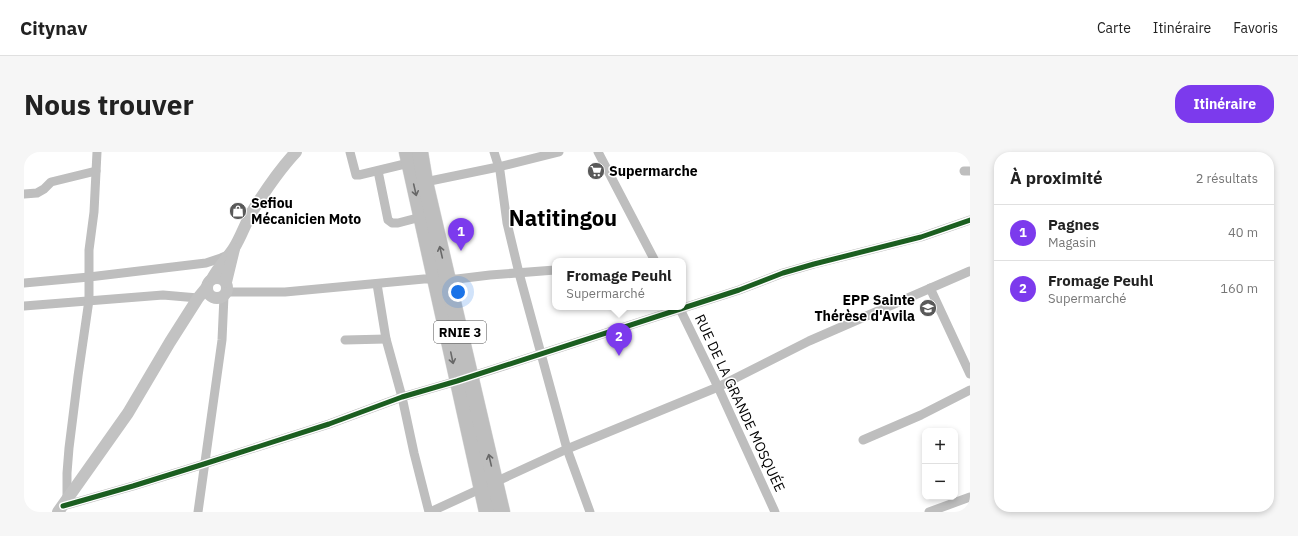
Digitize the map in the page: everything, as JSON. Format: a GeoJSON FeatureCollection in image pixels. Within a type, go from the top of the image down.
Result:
{"type":"FeatureCollection","features":[{"type":"Feature","properties":{"kind":"highway","name":"RNIE 3"},"geometry":{"type":"LineString","coordinates":[[412,156],[425,182],[442,279],[488,485],[502,512]]}},
{"type":"Feature","properties":{"kind":"highway","name":"RNIE 3"},"geometry":{"type":"LineString","coordinates":[[412,156],[421,217],[442,279]]}},
{"type":"Feature","properties":{"kind":"highway","name":"RNIE 3"},"geometry":{"type":"LineString","coordinates":[[487,512],[488,485]]}},
{"type":"Feature","properties":{"kind":"street"},"geometry":{"type":"LineString","coordinates":[[63,506],[78,376],[89,300],[90,250],[94,212],[96,152]]}},
{"type":"Feature","properties":{"kind":"street"},"geometry":{"type":"LineString","coordinates":[[63,506],[128,413],[198,298],[210,283],[219,266],[232,251],[251,213],[261,197],[296,152]]}},
{"type":"Feature","properties":{"kind":"street"},"geometry":{"type":"LineString","coordinates":[[350,152],[356,175],[378,171],[412,156]]}},
{"type":"Feature","properties":{"kind":"street"},"geometry":{"type":"LineString","coordinates":[[494,152],[503,185],[507,223],[519,273],[567,449],[590,512]]}},
{"type":"Feature","properties":{"kind":"street"},"geometry":{"type":"LineString","coordinates":[[425,182],[498,167],[559,152]]}},
{"type":"Feature","properties":{"kind":"street"},"geometry":{"type":"LineString","coordinates":[[598,152],[653,258]]}},
{"type":"Feature","properties":{"kind":"street"},"geometry":{"type":"LineString","coordinates":[[24,194],[37,193],[51,182],[96,171]]}},
{"type":"Feature","properties":{"kind":"street"},"geometry":{"type":"LineString","coordinates":[[378,171],[388,220],[392,223],[398,223],[421,217]]}},
{"type":"Feature","properties":{"kind":"street"},"geometry":{"type":"LineString","coordinates":[[686,306],[739,290],[795,269],[921,238],[970,220]]}},
{"type":"Feature","properties":{"kind":"street"},"geometry":{"type":"LineString","coordinates":[[24,282],[90,277],[206,263],[222,258],[232,251]]}},
{"type":"Feature","properties":{"kind":"street"},"geometry":{"type":"LineString","coordinates":[[198,512],[222,340],[226,290],[232,251]]}},
{"type":"Feature","properties":{"kind":"street"},"geometry":{"type":"LineString","coordinates":[[210,283],[208,292],[215,298],[226,290],[285,292],[424,279],[442,279],[552,270]]}},
{"type":"Feature","properties":{"kind":"street"},"geometry":{"type":"LineString","coordinates":[[377,284],[386,339],[402,397],[414,453],[430,512],[567,449],[718,387],[809,341],[970,271]]}},
{"type":"Feature","properties":{"kind":"street"},"geometry":{"type":"LineString","coordinates":[[210,283],[222,278],[226,290]]}},
{"type":"Feature","properties":{"kind":"street"},"geometry":{"type":"LineString","coordinates":[[930,288],[970,374]]}},
{"type":"Feature","properties":{"kind":"street"},"geometry":{"type":"LineString","coordinates":[[24,306],[163,295],[198,298]]}},
{"type":"Feature","properties":{"kind":"street"},"geometry":{"type":"LineString","coordinates":[[63,506],[133,486],[329,424],[402,397],[464,379],[673,310]]}},
{"type":"Feature","properties":{"kind":"street","name":"RUE DE LA GRANDE MOSQUÉE"},"geometry":{"type":"LineString","coordinates":[[680,310],[718,387],[775,512]]}},
{"type":"Feature","properties":{"kind":"street"},"geometry":{"type":"LineString","coordinates":[[345,340],[386,339]]}},
{"type":"Feature","properties":{"kind":"street"},"geometry":{"type":"LineString","coordinates":[[863,440],[921,415],[970,390]]}},
{"type":"Feature","properties":{"kind":"street"},"geometry":{"type":"LineString","coordinates":[[929,512],[970,498]]}},
{"type":"Feature","properties":{"kind":"cycle path"},"geometry":{"type":"LineString","coordinates":[[686,307],[739,290],[783,273],[921,237],[970,220]]}},
{"type":"Feature","properties":{"kind":"cycle path"},"geometry":{"type":"LineString","coordinates":[[63,506],[204,464],[329,424],[402,397],[457,381],[677,310]]}},
{"type":"Feature","properties":{"kind":"place","name":"Supermarche"},"geometry":{"type":"Point","coordinates":[596,171]}},
{"type":"Feature","properties":{"kind":"place","name":"Sefiou Mécanicien Moto"},"geometry":{"type":"Point","coordinates":[238,211]}},
{"type":"Feature","properties":{"kind":"place","name":"Pagnes"},"geometry":{"type":"Point","coordinates":[461,251]}},
{"type":"Feature","properties":{"kind":"place","name":"EPP Sainte Thérèse d'Avila"},"geometry":{"type":"Point","coordinates":[928,308]}},
{"type":"Feature","properties":{"kind":"place","name":"Fromage Peuhl"},"geometry":{"type":"Point","coordinates":[619,356]}},
{"type":"Feature","properties":{"kind":"district","name":"Natitingou"},"geometry":{"type":"Point","coordinates":[563,217]}}]}
